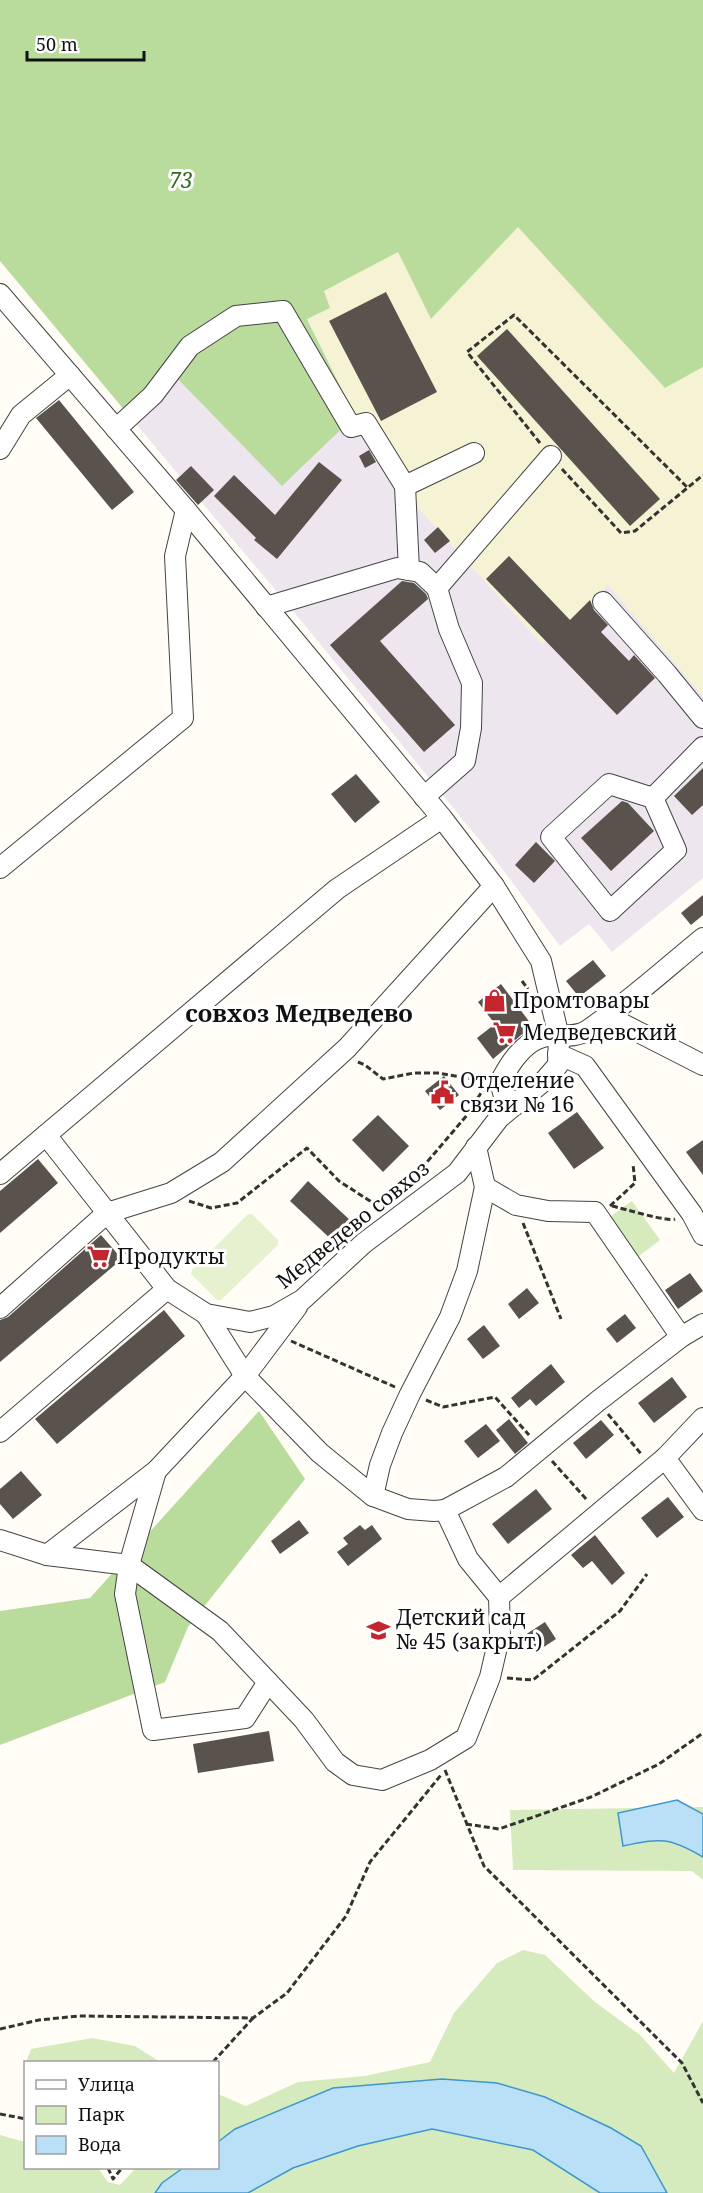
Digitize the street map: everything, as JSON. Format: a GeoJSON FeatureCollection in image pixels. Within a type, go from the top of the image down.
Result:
{"type":"FeatureCollection","features":[{"type":"Feature","properties":{"kind":"street"},"geometry":{"type":"LineString","coordinates":[[0,294],[186,510],[442,818],[494,886],[541,961],[555,1016],[559,1046]]}},
{"type":"Feature","properties":{"kind":"street"},"geometry":{"type":"LineString","coordinates":[[116,429],[153,395],[190,346],[236,316],[283,311],[351,427],[366,423],[405,486],[409,570]]}},
{"type":"Feature","properties":{"kind":"street"},"geometry":{"type":"LineString","coordinates":[[0,449],[21,415],[70,375]]}},
{"type":"Feature","properties":{"kind":"street"},"geometry":{"type":"LineString","coordinates":[[405,486],[474,453]]}},
{"type":"Feature","properties":{"kind":"street"},"geometry":{"type":"LineString","coordinates":[[437,588],[551,456]]}},
{"type":"Feature","properties":{"kind":"street"},"geometry":{"type":"LineString","coordinates":[[0,868],[183,718],[175,556],[186,510]]}},
{"type":"Feature","properties":{"kind":"street"},"geometry":{"type":"LineString","coordinates":[[266,607],[397,568],[420,572],[437,588],[448,629],[472,683],[471,728],[465,761],[424,797]]}},
{"type":"Feature","properties":{"kind":"street"},"geometry":{"type":"LineString","coordinates":[[603,602],[703,718]]}},
{"type":"Feature","properties":{"kind":"street"},"geometry":{"type":"LineString","coordinates":[[653,798],[703,747]]}},
{"type":"Feature","properties":{"kind":"street"},"geometry":{"type":"LineString","coordinates":[[609,784],[653,798],[676,850],[610,911],[551,837],[609,784]]}},
{"type":"Feature","properties":{"kind":"street"},"geometry":{"type":"LineString","coordinates":[[0,1174],[337,889],[442,818]]}},
{"type":"Feature","properties":{"kind":"street"},"geometry":{"type":"LineString","coordinates":[[0,1308],[107,1213],[171,1193],[222,1162],[339,1056],[494,886]]}},
{"type":"Feature","properties":{"kind":"street"},"geometry":{"type":"LineString","coordinates":[[559,1046],[585,1033],[607,1017],[703,938]]}},
{"type":"Feature","properties":{"kind":"street"},"geometry":{"type":"LineString","coordinates":[[607,1017],[703,1065]]}},
{"type":"Feature","properties":{"kind":"street"},"geometry":{"type":"LineString","coordinates":[[517,1104],[504,1096],[500,1083],[508,1066],[527,1045],[544,1037],[585,1065],[692,1214],[703,1235]]}},
{"type":"Feature","properties":{"kind":"street","name":"Медведево совхоз"},"geometry":{"type":"LineString","coordinates":[[46,1135],[167,1289],[206,1314],[249,1322],[274,1316],[302,1300],[364,1243],[457,1173],[499,1118],[545,1080],[558,1065],[559,1046]]}},
{"type":"Feature","properties":{"kind":"street"},"geometry":{"type":"LineString","coordinates":[[373,1496],[380,1466],[410,1394],[460,1294],[485,1187],[476,1147]]}},
{"type":"Feature","properties":{"kind":"street"},"geometry":{"type":"LineString","coordinates":[[485,1187],[516,1205],[548,1211],[603,1209],[681,1337]]}},
{"type":"Feature","properties":{"kind":"street"},"geometry":{"type":"LineString","coordinates":[[0,1432],[167,1289]]}},
{"type":"Feature","properties":{"kind":"street"},"geometry":{"type":"LineString","coordinates":[[47,1555],[156,1471],[244,1376],[302,1300]]}},
{"type":"Feature","properties":{"kind":"street"},"geometry":{"type":"LineString","coordinates":[[206,1314],[244,1376],[320,1453],[373,1496],[408,1509],[434,1511],[445,1510],[506,1477],[598,1401],[681,1337],[703,1324]]}},
{"type":"Feature","properties":{"kind":"street"},"geometry":{"type":"LineString","coordinates":[[499,1597],[659,1463],[703,1418]]}},
{"type":"Feature","properties":{"kind":"street"},"geometry":{"type":"LineString","coordinates":[[659,1463],[703,1510]]}},
{"type":"Feature","properties":{"kind":"street"},"geometry":{"type":"LineString","coordinates":[[156,1471],[129,1565],[124,1593],[153,1730],[245,1718],[268,1682]]}},
{"type":"Feature","properties":{"kind":"street"},"geometry":{"type":"LineString","coordinates":[[0,1540],[47,1555],[129,1565],[220,1631],[304,1720],[335,1762],[352,1775],[382,1780],[430,1760],[466,1738],[490,1677],[500,1634],[499,1597],[468,1559],[445,1510]]}},
{"type":"Feature","properties":{"kind":"path"},"geometry":{"type":"LineString","coordinates":[[687,487],[514,315],[466,352],[551,456],[621,533],[635,531],[703,475]]}},
{"type":"Feature","properties":{"kind":"path"},"geometry":{"type":"LineString","coordinates":[[522,981],[528,989]]}},
{"type":"Feature","properties":{"kind":"path"},"geometry":{"type":"LineString","coordinates":[[339,1056],[365,1065],[383,1079],[414,1073],[438,1073],[488,1081],[468,1114],[398,1198]]}},
{"type":"Feature","properties":{"kind":"path"},"geometry":{"type":"LineString","coordinates":[[171,1193],[180,1199],[211,1208],[237,1203],[307,1148],[339,1181],[370,1201],[389,1223]]}},
{"type":"Feature","properties":{"kind":"path"},"geometry":{"type":"LineString","coordinates":[[603,1209],[635,1183],[632,1156]]}},
{"type":"Feature","properties":{"kind":"path"},"geometry":{"type":"LineString","coordinates":[[516,1205],[561,1319]]}},
{"type":"Feature","properties":{"kind":"path"},"geometry":{"type":"LineString","coordinates":[[603,1209],[645,1213],[669,1221],[692,1214]]}},
{"type":"Feature","properties":{"kind":"path"},"geometry":{"type":"LineString","coordinates":[[276,1335],[443,1407],[495,1397],[598,1513]]}},
{"type":"Feature","properties":{"kind":"path"},"geometry":{"type":"LineString","coordinates":[[598,1401],[659,1463]]}},
{"type":"Feature","properties":{"kind":"path"},"geometry":{"type":"LineString","coordinates":[[490,1677],[533,1680],[620,1611],[647,1574]]}},
{"type":"Feature","properties":{"kind":"path"},"geometry":{"type":"LineString","coordinates":[[466,1824],[499,1828],[591,1797],[659,1764],[703,1733]]}},
{"type":"Feature","properties":{"kind":"path"},"geometry":{"type":"LineString","coordinates":[[214,2061],[253,2018],[287,1993],[346,1916],[370,1862],[450,1763]]}},
{"type":"Feature","properties":{"kind":"path"},"geometry":{"type":"LineString","coordinates":[[444,1771],[484,1866],[682,2063],[703,2103]]}},
{"type":"Feature","properties":{"kind":"path"},"geometry":{"type":"LineString","coordinates":[[0,2029],[39,2020],[79,2016],[253,2018]]}},
{"type":"Feature","properties":{"kind":"path"},"geometry":{"type":"LineString","coordinates":[[0,2114],[24,2120]]}},
{"type":"Feature","properties":{"kind":"path"},"geometry":{"type":"LineString","coordinates":[[108,2169],[113,2179],[121,2169]]}},
{"type":"Feature","properties":{"kind":"shaded area"},"geometry":{"type":"Polygon","coordinates":[[[518,226],[665,388],[703,367],[703,696],[608,585],[542,644],[377,462],[307,318],[329,308],[324,291],[398,252],[432,318],[518,226]]]}},
{"type":"Feature","properties":{"kind":"shaded area"},"geometry":{"type":"Polygon","coordinates":[[[170,370],[355,416],[377,462],[542,644],[608,584],[703,696],[703,878],[612,952],[589,924],[560,946],[494,858],[303,623],[126,412],[170,370]]]}},
{"type":"Feature","properties":{"kind":"green space","name":"73"},"geometry":{"type":"Polygon","coordinates":[[[0,0],[703,0],[703,367],[665,388],[518,227],[431,319],[398,252],[324,291],[330,308],[307,319],[355,416],[282,486],[170,371],[126,412],[0,261],[0,0]]]}},
{"type":"Feature","properties":{"kind":"green space"},"geometry":{"type":"Polygon","coordinates":[[[632,1201],[660,1240],[635,1259],[607,1219],[632,1201]]]}},
{"type":"Feature","properties":{"kind":"green space"},"geometry":{"type":"Polygon","coordinates":[[[248,1214],[252,1214],[278,1240],[278,1245],[221,1300],[217,1300],[191,1274],[192,1270],[248,1214]]]}},
{"type":"Feature","properties":{"kind":"green space"},"geometry":{"type":"Polygon","coordinates":[[[259,1411],[305,1479],[188,1627],[165,1682],[0,1745],[0,1611],[90,1598],[259,1411]]]}},
{"type":"Feature","properties":{"kind":"green space"},"geometry":{"type":"Polygon","coordinates":[[[703,1807],[703,1880],[692,1871],[513,1870],[510,1810],[703,1807]]]}},
{"type":"Feature","properties":{"kind":"green space"},"geometry":{"type":"Polygon","coordinates":[[[523,1950],[545,1955],[595,2002],[640,2035],[674,2073],[703,2021],[703,2193],[667,2193],[641,2146],[611,2128],[545,2097],[497,2083],[333,2088],[235,2129],[219,2141],[219,2094],[246,2106],[298,2082],[365,2076],[430,2062],[454,2013],[497,1963],[523,1950]]]}},
{"type":"Feature","properties":{"kind":"green space"},"geometry":{"type":"Polygon","coordinates":[[[92,2038],[135,2046],[158,2061],[26,2061],[31,2049],[92,2038]]]}},
{"type":"Feature","properties":{"kind":"green space"},"geometry":{"type":"Polygon","coordinates":[[[432,2129],[533,2150],[600,2193],[248,2193],[293,2168],[358,2146],[432,2129]]]}},
{"type":"Feature","properties":{"kind":"green space"},"geometry":{"type":"Polygon","coordinates":[[[0,2135],[24,2142],[24,2169],[99,2169],[108,2182],[120,2185],[135,2169],[182,2169],[162,2183],[155,2193],[0,2193],[0,2135]]]}},
{"type":"Feature","properties":{"kind":"water"},"geometry":{"type":"Polygon","coordinates":[[[677,1800],[703,1814],[703,1857],[682,1846],[665,1841],[623,1846],[618,1813],[677,1800]]]}},
{"type":"Feature","properties":{"kind":"water"},"geometry":{"type":"Polygon","coordinates":[[[442,2079],[497,2083],[545,2097],[611,2128],[641,2146],[667,2193],[600,2193],[533,2150],[432,2129],[358,2146],[293,2168],[248,2193],[155,2193],[162,2183],[182,2169],[219,2169],[219,2141],[235,2129],[333,2088],[442,2079]]]}},
{"type":"Feature","properties":{"kind":"building"},"geometry":{"type":"Polygon","coordinates":[[[386,292],[437,392],[381,421],[329,321],[386,292]]]}},
{"type":"Feature","properties":{"kind":"building"},"geometry":{"type":"Polygon","coordinates":[[[507,329],[660,499],[630,526],[477,356],[507,329]]]}},
{"type":"Feature","properties":{"kind":"building"},"geometry":{"type":"Polygon","coordinates":[[[59,400],[134,492],[112,510],[36,418],[59,400]]]}},
{"type":"Feature","properties":{"kind":"building"},"geometry":{"type":"Polygon","coordinates":[[[369,450],[376,462],[365,468],[359,456],[369,450]]]}},
{"type":"Feature","properties":{"kind":"building"},"geometry":{"type":"Polygon","coordinates":[[[319,462],[342,480],[277,559],[254,540],[256,538],[214,496],[234,475],[275,515],[319,462]]]}},
{"type":"Feature","properties":{"kind":"building"},"geometry":{"type":"Polygon","coordinates":[[[191,466],[214,490],[198,505],[176,480],[191,466]]]}},
{"type":"Feature","properties":{"kind":"building"},"geometry":{"type":"Polygon","coordinates":[[[438,527],[450,541],[435,553],[424,540],[438,527]]]}},
{"type":"Feature","properties":{"kind":"building"},"geometry":{"type":"Polygon","coordinates":[[[509,556],[570,620],[590,600],[594,610],[608,625],[601,632],[629,661],[634,655],[655,678],[617,715],[486,579],[509,556]]]}},
{"type":"Feature","properties":{"kind":"building"},"geometry":{"type":"Polygon","coordinates":[[[402,581],[414,583],[428,599],[380,641],[455,725],[424,752],[330,645],[402,581]]]}},
{"type":"Feature","properties":{"kind":"building"},"geometry":{"type":"Polygon","coordinates":[[[703,768],[703,805],[692,815],[674,796],[703,768]]]}},
{"type":"Feature","properties":{"kind":"building"},"geometry":{"type":"Polygon","coordinates":[[[356,774],[380,802],[355,823],[331,794],[356,774]]]}},
{"type":"Feature","properties":{"kind":"building"},"geometry":{"type":"Polygon","coordinates":[[[622,801],[628,803],[654,831],[611,871],[581,838],[622,801]]]}},
{"type":"Feature","properties":{"kind":"building"},"geometry":{"type":"Polygon","coordinates":[[[536,842],[555,861],[534,883],[515,865],[536,842]]]}},
{"type":"Feature","properties":{"kind":"building"},"geometry":{"type":"Polygon","coordinates":[[[703,895],[703,915],[691,925],[681,913],[703,895]]]}},
{"type":"Feature","properties":{"kind":"building"},"geometry":{"type":"Polygon","coordinates":[[[593,960],[606,976],[579,997],[566,981],[593,960]]]}},
{"type":"Feature","properties":{"kind":"building","name":"Медведевский"},"geometry":{"type":"Polygon","coordinates":[[[501,984],[534,1028],[521,1035],[493,1059],[477,1038],[495,1024],[478,1002],[501,984]]]}},
{"type":"Feature","properties":{"kind":"building","name":"Отделение связи № 16"},"geometry":{"type":"Polygon","coordinates":[[[444,1076],[459,1095],[440,1110],[425,1091],[444,1076]]]}},
{"type":"Feature","properties":{"kind":"building"},"geometry":{"type":"Polygon","coordinates":[[[577,1112],[604,1148],[574,1169],[548,1133],[577,1112]]]}},
{"type":"Feature","properties":{"kind":"building"},"geometry":{"type":"Polygon","coordinates":[[[378,1115],[409,1146],[383,1172],[352,1140],[378,1115]]]}},
{"type":"Feature","properties":{"kind":"building"},"geometry":{"type":"Polygon","coordinates":[[[703,1140],[703,1175],[686,1152],[703,1140]]]}},
{"type":"Feature","properties":{"kind":"building"},"geometry":{"type":"Polygon","coordinates":[[[38,1159],[58,1183],[0,1233],[0,1191],[38,1159]]]}},
{"type":"Feature","properties":{"kind":"building"},"geometry":{"type":"Polygon","coordinates":[[[308,1181],[352,1222],[334,1242],[290,1201],[308,1181]]]}},
{"type":"Feature","properties":{"kind":"building"},"geometry":{"type":"Polygon","coordinates":[[[101,1235],[122,1259],[0,1362],[0,1320],[8,1317],[101,1235]]]}},
{"type":"Feature","properties":{"kind":"building"},"geometry":{"type":"Polygon","coordinates":[[[690,1273],[703,1291],[678,1309],[665,1290],[690,1273]]]}},
{"type":"Feature","properties":{"kind":"building"},"geometry":{"type":"Polygon","coordinates":[[[527,1288],[539,1303],[519,1319],[508,1304],[527,1288]]]}},
{"type":"Feature","properties":{"kind":"building"},"geometry":{"type":"Polygon","coordinates":[[[164,1310],[185,1336],[57,1444],[35,1419],[164,1310]]]}},
{"type":"Feature","properties":{"kind":"building"},"geometry":{"type":"Polygon","coordinates":[[[625,1314],[636,1328],[617,1343],[606,1329],[625,1314]]]}},
{"type":"Feature","properties":{"kind":"building"},"geometry":{"type":"Polygon","coordinates":[[[484,1325],[500,1346],[483,1359],[467,1339],[484,1325]]]}},
{"type":"Feature","properties":{"kind":"building"},"geometry":{"type":"Polygon","coordinates":[[[551,1364],[565,1382],[536,1406],[530,1399],[519,1408],[511,1398],[551,1364]]]}},
{"type":"Feature","properties":{"kind":"building"},"geometry":{"type":"Polygon","coordinates":[[[672,1377],[687,1397],[654,1423],[638,1403],[672,1377]]]}},
{"type":"Feature","properties":{"kind":"building"},"geometry":{"type":"Polygon","coordinates":[[[509,1419],[528,1443],[515,1454],[496,1430],[509,1419]]]}},
{"type":"Feature","properties":{"kind":"building"},"geometry":{"type":"Polygon","coordinates":[[[601,1420],[614,1435],[586,1459],[573,1443],[601,1420]]]}},
{"type":"Feature","properties":{"kind":"building"},"geometry":{"type":"Polygon","coordinates":[[[486,1424],[500,1441],[478,1458],[464,1441],[486,1424]]]}},
{"type":"Feature","properties":{"kind":"building"},"geometry":{"type":"Polygon","coordinates":[[[21,1471],[42,1495],[13,1519],[0,1504],[0,1489],[21,1471]]]}},
{"type":"Feature","properties":{"kind":"building"},"geometry":{"type":"Polygon","coordinates":[[[536,1489],[552,1509],[508,1544],[492,1524],[536,1489]]]}},
{"type":"Feature","properties":{"kind":"building"},"geometry":{"type":"Polygon","coordinates":[[[668,1497],[684,1517],[657,1538],[641,1518],[668,1497]]]}},
{"type":"Feature","properties":{"kind":"building"},"geometry":{"type":"Polygon","coordinates":[[[299,1520],[309,1533],[280,1554],[271,1541],[299,1520]]]}},
{"type":"Feature","properties":{"kind":"building"},"geometry":{"type":"Polygon","coordinates":[[[360,1525],[365,1530],[372,1525],[382,1539],[348,1566],[337,1552],[348,1544],[343,1538],[360,1525]]]}},
{"type":"Feature","properties":{"kind":"building"},"geometry":{"type":"Polygon","coordinates":[[[595,1535],[625,1573],[612,1585],[592,1561],[583,1568],[571,1555],[595,1535]]]}},
{"type":"Feature","properties":{"kind":"building"},"geometry":{"type":"Polygon","coordinates":[[[545,1622],[556,1639],[536,1652],[525,1635],[545,1622]]]}},
{"type":"Feature","properties":{"kind":"building"},"geometry":{"type":"Polygon","coordinates":[[[269,1731],[274,1761],[198,1773],[193,1744],[269,1731]]]}},
{"type":"Feature","properties":{"kind":"place","name":"Промтовары"},"geometry":{"type":"Point","coordinates":[495,1001]}},
{"type":"Feature","properties":{"kind":"place","name":"Медведевский"},"geometry":{"type":"Point","coordinates":[505,1033]}},
{"type":"Feature","properties":{"kind":"place","name":"Отделение связи № 16"},"geometry":{"type":"Point","coordinates":[442,1093]}},
{"type":"Feature","properties":{"kind":"place","name":"Продукты"},"geometry":{"type":"Point","coordinates":[99,1257]}},
{"type":"Feature","properties":{"kind":"place","name":"Детский сад № 45 (закрыт)"},"geometry":{"type":"Point","coordinates":[378,1630]}},
{"type":"Feature","properties":{"kind":"district","name":"совхоз Медведево"},"geometry":{"type":"Point","coordinates":[299,1014]}}]}
